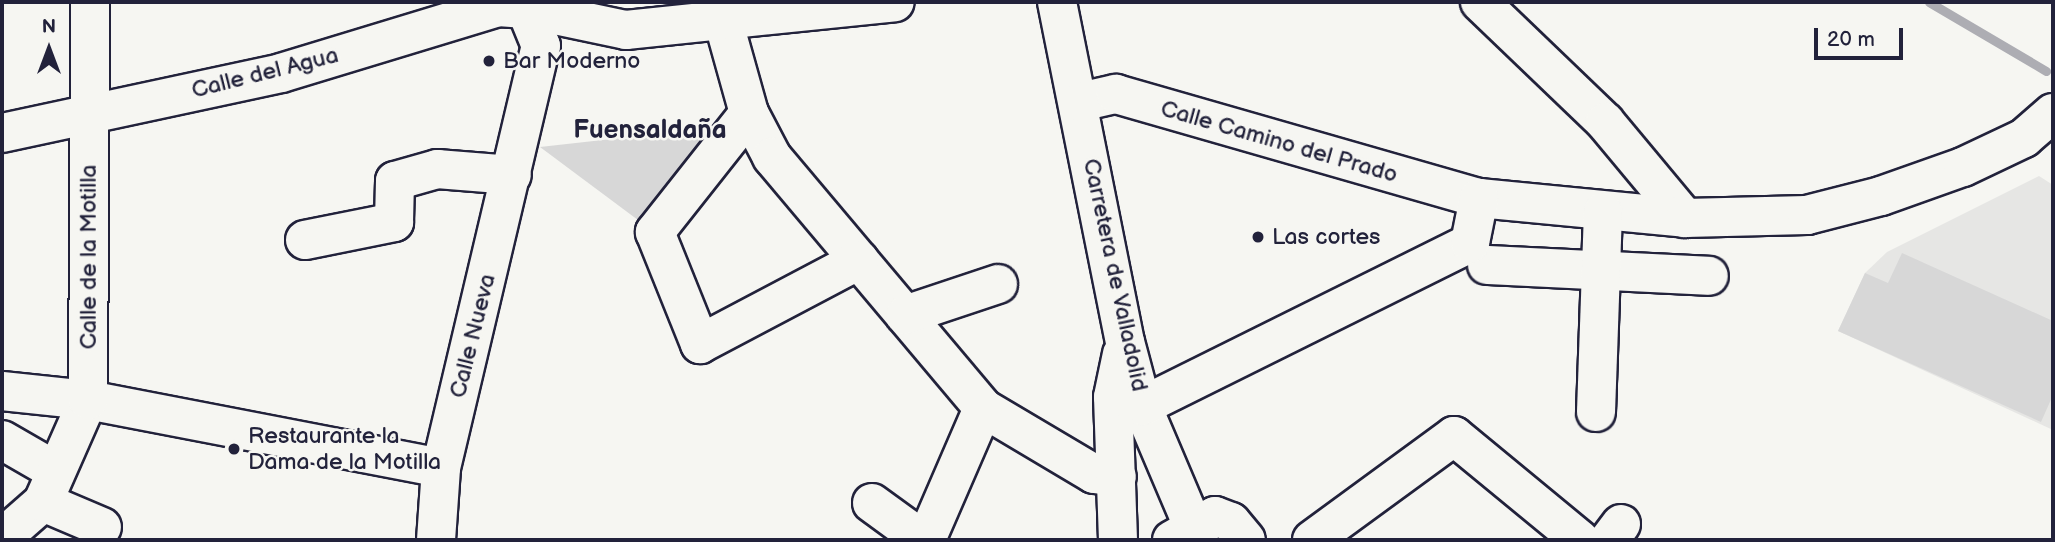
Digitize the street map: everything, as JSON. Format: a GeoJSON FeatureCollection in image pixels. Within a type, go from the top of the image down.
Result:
{"type":"FeatureCollection","features":[{"type":"Feature","properties":{"kind":"street","name":"Calle de la Motilla"},"geometry":{"type":"LineString","coordinates":[[2,538],[50,487],[88,400],[90,2]]}},
{"type":"Feature","properties":{"kind":"street","name":"Calle del Agua"},"geometry":{"type":"LineString","coordinates":[[2,132],[281,73],[498,7],[529,4],[626,30],[895,2]]}},
{"type":"Feature","properties":{"kind":"street","name":"Carretera de Valladolid"},"geometry":{"type":"LineString","coordinates":[[1057,2],[1080,102],[1125,342],[1142,406],[1187,536]]}},
{"type":"Feature","properties":{"kind":"street"},"geometry":{"type":"LineString","coordinates":[[1480,2],[1605,122],[1685,218]]}},
{"type":"Feature","properties":{"kind":"street","name":"Calle Nueva"},"geometry":{"type":"LineString","coordinates":[[436,540],[441,468],[541,46],[529,4]]}},
{"type":"Feature","properties":{"kind":"street"},"geometry":{"type":"LineString","coordinates":[[723,20],[749,113],[772,157],[983,408],[1094,474],[1117,477]]}},
{"type":"Feature","properties":{"kind":"street","name":"Calle Camino del Prado"},"geometry":{"type":"LineString","coordinates":[[1080,102],[1116,94],[1479,198],[1685,218],[1807,215],[1881,196],[1963,167],[2024,138],[2053,113]]}},
{"type":"Feature","properties":{"kind":"street"},"geometry":{"type":"LineString","coordinates":[[749,113],[655,232],[700,344],[859,260]]}},
{"type":"Feature","properties":{"kind":"street"},"geometry":{"type":"LineString","coordinates":[[305,240],[394,222],[395,181],[437,169],[512,175]]}},
{"type":"Feature","properties":{"kind":"street"},"geometry":{"type":"LineString","coordinates":[[1142,406],[1470,243],[1479,198]]}},
{"type":"Feature","properties":{"kind":"street"},"geometry":{"type":"LineString","coordinates":[[1595,412],[1603,212]]}},
{"type":"Feature","properties":{"kind":"street"},"geometry":{"type":"LineString","coordinates":[[1487,265],[1709,276]]}},
{"type":"Feature","properties":{"kind":"street"},"geometry":{"type":"LineString","coordinates":[[905,315],[998,284]]}},
{"type":"Feature","properties":{"kind":"street"},"geometry":{"type":"LineString","coordinates":[[1118,540],[1114,397],[1125,342]]}},
{"type":"Feature","properties":{"kind":"street"},"geometry":{"type":"LineString","coordinates":[[2,391],[88,400],[441,468]]}},
{"type":"Feature","properties":{"kind":"street"},"geometry":{"type":"LineString","coordinates":[[872,503],[925,540],[983,408]]}},
{"type":"Feature","properties":{"kind":"street"},"geometry":{"type":"LineString","coordinates":[[1312,540],[1454,436],[1580,540]]}},
{"type":"Feature","properties":{"kind":"street"},"geometry":{"type":"LineString","coordinates":[[2,440],[50,487],[102,527]]}},
{"type":"Feature","properties":{"kind":"street"},"geometry":{"type":"LineString","coordinates":[[1187,536],[1215,516],[1231,522],[1246,540]]}},
{"type":"Feature","properties":{"kind":"shaded area"},"geometry":{"type":"Polygon","coordinates":[[[710,128],[642,223],[540,147],[710,128]]]}},
{"type":"Feature","properties":{"kind":"shaded area"},"geometry":{"type":"Polygon","coordinates":[[[2039,176],[2053,185],[2053,430],[1838,331],[1865,273],[1887,252],[2039,176]]]}},
{"type":"Feature","properties":{"kind":"shaded area"},"geometry":{"type":"Polygon","coordinates":[[[1902,253],[2053,321],[2053,395],[2041,422],[1838,331],[1865,273],[1888,283],[1902,253]]]}},
{"type":"Feature","properties":{"kind":"waterway"},"geometry":{"type":"LineString","coordinates":[[1929,2],[2046,71]]}},
{"type":"Feature","properties":{"kind":"place","name":"Bar Moderno"},"geometry":{"type":"Point","coordinates":[489,61]}},
{"type":"Feature","properties":{"kind":"place","name":"Las cortes"},"geometry":{"type":"Point","coordinates":[1258,237]}},
{"type":"Feature","properties":{"kind":"place","name":"Restaurante la Dama de la Motilla"},"geometry":{"type":"Point","coordinates":[234,449]}},
{"type":"Feature","properties":{"kind":"district","name":"Fuensaldaña"},"geometry":{"type":"Point","coordinates":[650,131]}}]}
